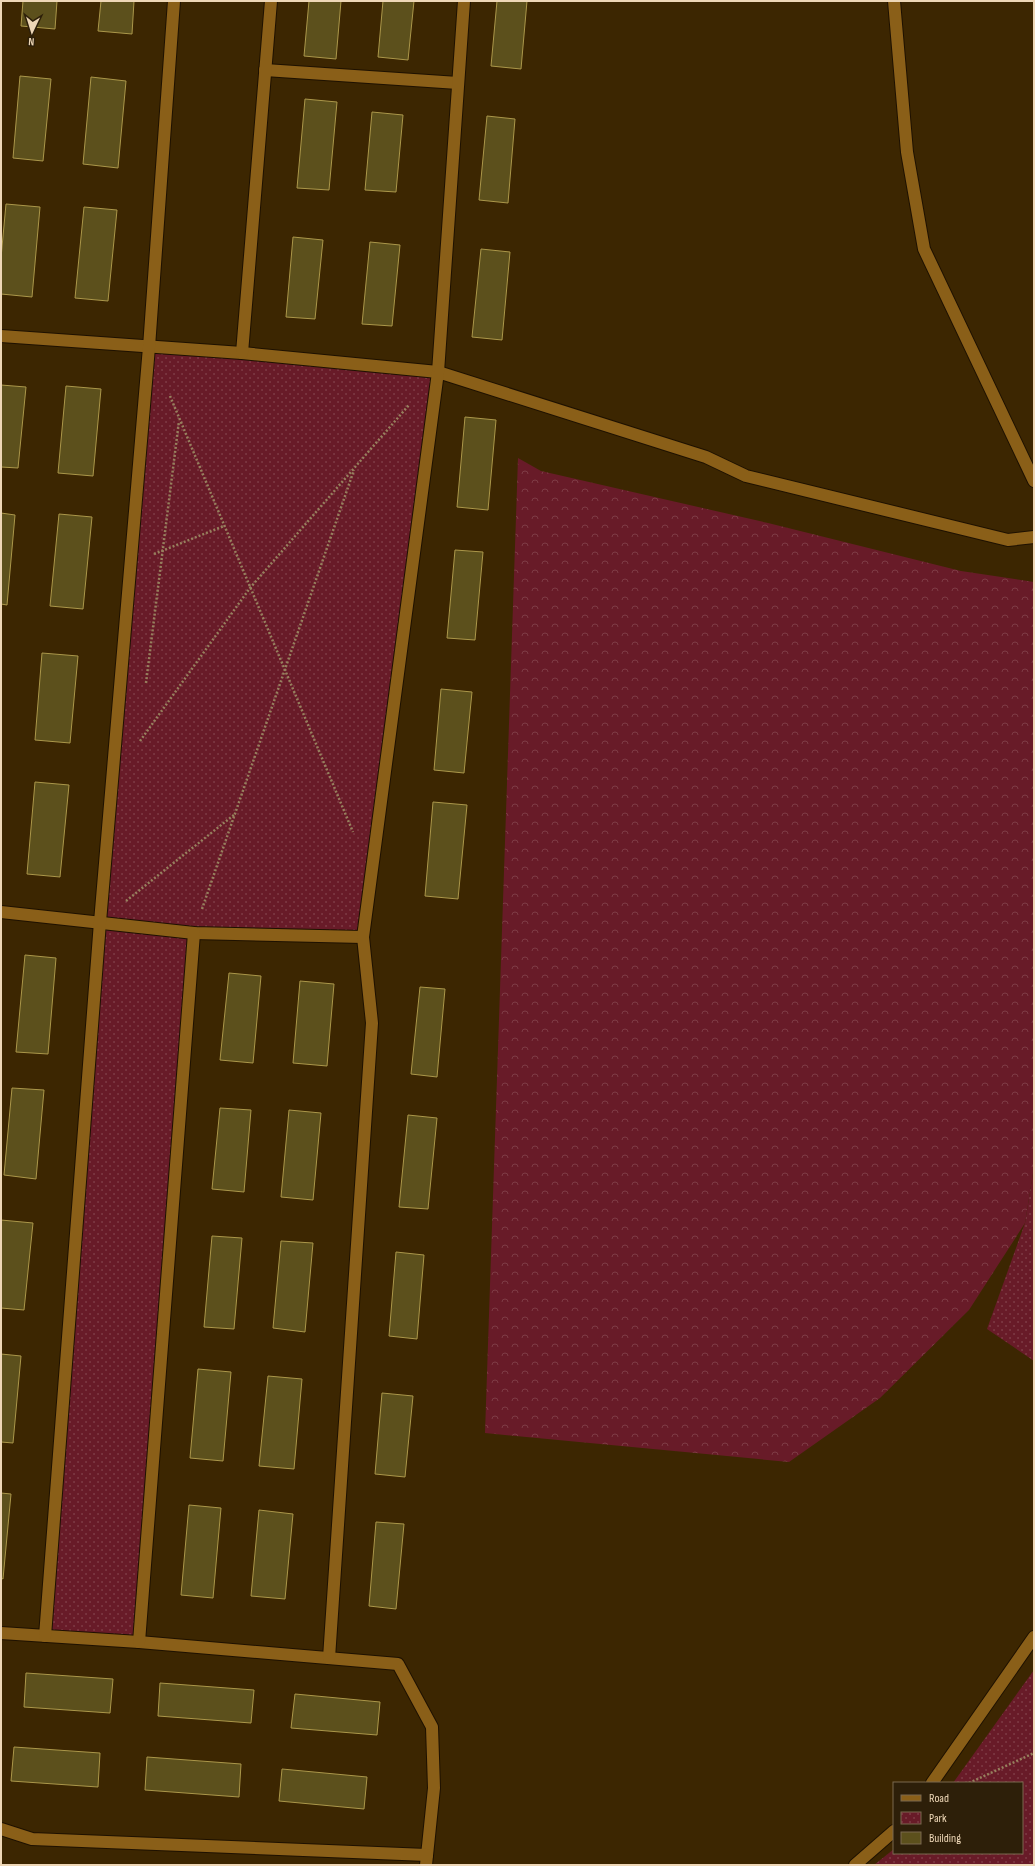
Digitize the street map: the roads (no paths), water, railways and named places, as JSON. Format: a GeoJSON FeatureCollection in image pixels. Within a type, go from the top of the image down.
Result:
{"type":"FeatureCollection","features":[{"type":"Feature","properties":{"kind":"street"},"geometry":{"type":"LineString","coordinates":[[44,1636],[100,922],[149,347],[174,1]]}},
{"type":"Feature","properties":{"kind":"street"},"geometry":{"type":"LineString","coordinates":[[242,353],[271,1]]}},
{"type":"Feature","properties":{"kind":"street"},"geometry":{"type":"LineString","coordinates":[[329,1658],[372,1023],[363,938],[438,372],[464,1]]}},
{"type":"Feature","properties":{"kind":"street"},"geometry":{"type":"LineString","coordinates":[[894,1],[907,152],[924,249],[1034,481]]}},
{"type":"Feature","properties":{"kind":"street"},"geometry":{"type":"LineString","coordinates":[[265,70],[458,83]]}},
{"type":"Feature","properties":{"kind":"street"},"geometry":{"type":"LineString","coordinates":[[1,336],[242,353],[438,372],[706,457],[746,476],[1008,540],[1034,537]]}},
{"type":"Feature","properties":{"kind":"street"},"geometry":{"type":"LineString","coordinates":[[1,912],[194,933],[363,938]]}},
{"type":"Feature","properties":{"kind":"street"},"geometry":{"type":"LineString","coordinates":[[139,1642],[194,933]]}},
{"type":"Feature","properties":{"kind":"street"},"geometry":{"type":"LineString","coordinates":[[1,1633],[139,1642],[398,1664],[432,1726],[434,1788],[427,1860],[32,1839],[1,1829]]}},
{"type":"Feature","properties":{"kind":"street"},"geometry":{"type":"LineString","coordinates":[[933,1782],[1034,1637]]}},
{"type":"Feature","properties":{"kind":"street"},"geometry":{"type":"LineString","coordinates":[[855,1865],[893,1832]]}}]}
